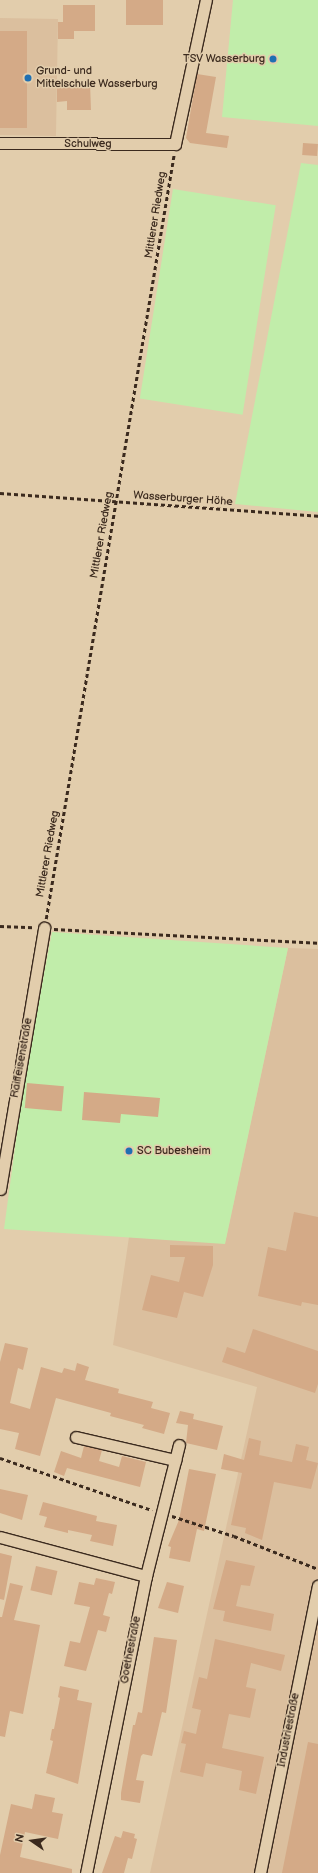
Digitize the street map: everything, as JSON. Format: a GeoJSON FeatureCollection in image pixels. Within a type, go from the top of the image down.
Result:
{"type":"FeatureCollection","features":[{"type":"Feature","properties":{"kind":"street"},"geometry":{"type":"LineString","coordinates":[[175,144],[206,0]]}},
{"type":"Feature","properties":{"kind":"street","name":"Schulweg"},"geometry":{"type":"LineString","coordinates":[[0,143],[175,144]]}},
{"type":"Feature","properties":{"kind":"street","name":"Raiffeisenstraße"},"geometry":{"type":"LineString","coordinates":[[0,1189],[44,928]]}},
{"type":"Feature","properties":{"kind":"street"},"geometry":{"type":"LineString","coordinates":[[76,1437],[175,1460]]}},
{"type":"Feature","properties":{"kind":"street","name":"Goethestraße"},"geometry":{"type":"LineString","coordinates":[[86,1873],[146,1576],[179,1445]]}},
{"type":"Feature","properties":{"kind":"street"},"geometry":{"type":"LineString","coordinates":[[0,1537],[146,1576]]}},
{"type":"Feature","properties":{"kind":"street","name":"Industriestraße"},"geometry":{"type":"LineString","coordinates":[[260,1873],[318,1586]]}},
{"type":"Feature","properties":{"kind":"path","name":"Mittlerer Riedweg"},"geometry":{"type":"LineString","coordinates":[[44,928],[175,144]]}},
{"type":"Feature","properties":{"kind":"path","name":"Wasserburger Höhe"},"geometry":{"type":"LineString","coordinates":[[0,493],[318,516]]}},
{"type":"Feature","properties":{"kind":"path"},"geometry":{"type":"LineString","coordinates":[[0,926],[318,943]]}},
{"type":"Feature","properties":{"kind":"shaded area","name":"Grund- und Mittelschule Wasserburg"},"geometry":{"type":"Polygon","coordinates":[[[0,18],[58,19],[56,136],[0,135],[0,18]]]}},
{"type":"Feature","properties":{"kind":"shaded area"},"geometry":{"type":"Polygon","coordinates":[[[288,948],[318,949],[318,1873],[150,1873],[257,1387],[113,1345],[129,1237],[225,1243],[288,948]]]}},
{"type":"Feature","properties":{"kind":"green space","name":"TSV Wasserburg"},"geometry":{"type":"Polygon","coordinates":[[[233,0],[318,0],[318,126],[222,117],[233,0]]]}},
{"type":"Feature","properties":{"kind":"green space"},"geometry":{"type":"Polygon","coordinates":[[[301,163],[318,165],[318,512],[235,504],[301,163]]]}},
{"type":"Feature","properties":{"kind":"green space"},"geometry":{"type":"Polygon","coordinates":[[[173,189],[276,205],[243,415],[140,398],[173,189]]]}},
{"type":"Feature","properties":{"kind":"green space","name":"SC Bubesheim"},"geometry":{"type":"Polygon","coordinates":[[[52,932],[288,948],[225,1244],[4,1229],[25,1074],[52,932]]]}},
{"type":"Feature","properties":{"kind":"building"},"geometry":{"type":"Polygon","coordinates":[[[126,0],[163,0],[163,25],[126,25],[126,0]]]}},
{"type":"Feature","properties":{"kind":"building"},"geometry":{"type":"Polygon","coordinates":[[[63,5],[95,5],[95,31],[74,31],[74,39],[58,39],[58,22],[63,22],[63,5]]]}},
{"type":"Feature","properties":{"kind":"building"},"geometry":{"type":"Polygon","coordinates":[[[0,31],[27,31],[27,128],[0,128],[0,31]]]}},
{"type":"Feature","properties":{"kind":"building"},"geometry":{"type":"Polygon","coordinates":[[[197,74],[216,77],[206,133],[229,136],[227,148],[190,143],[186,138],[197,74]]]}},
{"type":"Feature","properties":{"kind":"building"},"geometry":{"type":"Polygon","coordinates":[[[90,83],[91,110],[67,110],[67,101],[57,102],[57,84],[90,83]]]}},
{"type":"Feature","properties":{"kind":"building"},"geometry":{"type":"Polygon","coordinates":[[[303,143],[318,144],[317,156],[302,155],[303,143]]]}},
{"type":"Feature","properties":{"kind":"building"},"geometry":{"type":"Polygon","coordinates":[[[27,1083],[64,1086],[62,1111],[25,1108],[27,1083]]]}},
{"type":"Feature","properties":{"kind":"building"},"geometry":{"type":"Polygon","coordinates":[[[84,1092],[160,1098],[158,1117],[121,1114],[120,1123],[82,1120],[84,1092]]]}},
{"type":"Feature","properties":{"kind":"building"},"geometry":{"type":"Polygon","coordinates":[[[294,1212],[318,1217],[318,1305],[302,1302],[301,1306],[258,1296],[268,1247],[286,1251],[294,1212]]]}},
{"type":"Feature","properties":{"kind":"building"},"geometry":{"type":"Polygon","coordinates":[[[170,1245],[213,1246],[213,1265],[203,1297],[184,1292],[177,1318],[142,1310],[151,1275],[179,1282],[185,1257],[170,1257],[170,1245]]]}},
{"type":"Feature","properties":{"kind":"building"},"geometry":{"type":"Polygon","coordinates":[[[253,1329],[318,1351],[318,1384],[315,1393],[222,1362],[227,1347],[245,1353],[253,1329]]]}},
{"type":"Feature","properties":{"kind":"building"},"geometry":{"type":"Polygon","coordinates":[[[5,1343],[28,1348],[23,1370],[18,1368],[10,1403],[30,1409],[41,1367],[62,1373],[64,1368],[75,1371],[77,1363],[89,1367],[85,1380],[119,1389],[118,1393],[153,1402],[151,1408],[170,1413],[164,1434],[142,1428],[144,1425],[110,1416],[111,1413],[56,1398],[40,1456],[15,1449],[19,1433],[0,1429],[0,1362],[5,1343]]]}},
{"type":"Feature","properties":{"kind":"building"},"geometry":{"type":"Polygon","coordinates":[[[180,1411],[194,1414],[193,1419],[223,1426],[217,1450],[186,1443],[188,1425],[176,1423],[180,1411]]]}},
{"type":"Feature","properties":{"kind":"building"},"geometry":{"type":"Polygon","coordinates":[[[249,1438],[261,1441],[259,1455],[292,1462],[296,1444],[309,1447],[306,1460],[318,1463],[311,1489],[274,1482],[262,1540],[245,1533],[246,1528],[231,1525],[242,1473],[221,1469],[224,1454],[244,1460],[249,1438]]]}},
{"type":"Feature","properties":{"kind":"building"},"geometry":{"type":"Polygon","coordinates":[[[84,1446],[102,1450],[99,1461],[119,1467],[122,1456],[146,1462],[140,1487],[67,1468],[64,1476],[54,1472],[61,1451],[81,1458],[84,1446]]]}},
{"type":"Feature","properties":{"kind":"building"},"geometry":{"type":"Polygon","coordinates":[[[189,1469],[216,1474],[204,1531],[197,1529],[190,1562],[169,1558],[171,1547],[168,1546],[179,1520],[189,1469]]]}},
{"type":"Feature","properties":{"kind":"building"},"geometry":{"type":"Polygon","coordinates":[[[0,1489],[28,1495],[22,1520],[0,1513],[0,1489]]]}},
{"type":"Feature","properties":{"kind":"building"},"geometry":{"type":"Polygon","coordinates":[[[43,1502],[97,1516],[96,1521],[117,1525],[113,1546],[90,1541],[92,1535],[68,1530],[68,1533],[44,1527],[47,1517],[39,1515],[43,1502]]]}},
{"type":"Feature","properties":{"kind":"building"},"geometry":{"type":"Polygon","coordinates":[[[0,1553],[12,1556],[4,1600],[0,1599],[0,1553]]]}},
{"type":"Feature","properties":{"kind":"building"},"geometry":{"type":"Polygon","coordinates":[[[226,1560],[255,1566],[250,1586],[241,1585],[236,1606],[274,1614],[271,1631],[223,1621],[225,1611],[213,1609],[226,1560]]]}},
{"type":"Feature","properties":{"kind":"building"},"geometry":{"type":"Polygon","coordinates":[[[36,1566],[57,1571],[52,1595],[30,1590],[36,1566]]]}},
{"type":"Feature","properties":{"kind":"building"},"geometry":{"type":"Polygon","coordinates":[[[96,1578],[115,1582],[112,1594],[109,1593],[103,1615],[110,1617],[106,1632],[98,1630],[86,1671],[64,1666],[70,1641],[80,1643],[90,1607],[74,1604],[79,1582],[94,1585],[96,1578]]]}},
{"type":"Feature","properties":{"kind":"building"},"geometry":{"type":"Polygon","coordinates":[[[167,1582],[184,1586],[178,1613],[158,1608],[167,1582]]]}},
{"type":"Feature","properties":{"kind":"building"},"geometry":{"type":"Polygon","coordinates":[[[10,1583],[23,1586],[14,1620],[40,1625],[23,1714],[10,1711],[5,1737],[0,1736],[0,1617],[2,1617],[10,1583]]]}},
{"type":"Feature","properties":{"kind":"building"},"geometry":{"type":"Polygon","coordinates":[[[154,1637],[177,1640],[166,1713],[162,1712],[152,1756],[143,1754],[141,1756],[136,1780],[144,1781],[140,1803],[121,1800],[121,1793],[133,1725],[135,1725],[138,1712],[142,1713],[154,1637]]]}},
{"type":"Feature","properties":{"kind":"building"},"geometry":{"type":"Polygon","coordinates":[[[215,1639],[285,1655],[281,1671],[251,1663],[246,1687],[256,1689],[250,1718],[229,1714],[222,1748],[264,1757],[256,1794],[239,1790],[242,1771],[206,1763],[203,1777],[180,1772],[186,1744],[181,1743],[184,1731],[196,1734],[201,1710],[192,1708],[199,1677],[207,1679],[215,1639]]]}},
{"type":"Feature","properties":{"kind":"building"},"geometry":{"type":"Polygon","coordinates":[[[60,1686],[79,1690],[77,1700],[92,1703],[78,1784],[46,1773],[53,1741],[50,1740],[52,1729],[54,1729],[60,1698],[58,1697],[60,1686]]]}},
{"type":"Feature","properties":{"kind":"building"},"geometry":{"type":"Polygon","coordinates":[[[308,1742],[318,1744],[318,1873],[282,1873],[308,1742]]]}},
{"type":"Feature","properties":{"kind":"building"},"geometry":{"type":"Polygon","coordinates":[[[35,1794],[55,1798],[52,1812],[63,1814],[58,1839],[25,1832],[20,1857],[72,1869],[72,1873],[0,1873],[0,1855],[11,1804],[32,1809],[35,1794]]]}},
{"type":"Feature","properties":{"kind":"building"},"geometry":{"type":"Polygon","coordinates":[[[123,1831],[135,1834],[134,1838],[137,1839],[132,1859],[128,1858],[124,1873],[102,1873],[115,1836],[121,1838],[123,1831]]]}},
{"type":"Feature","properties":{"kind":"place","name":"TSV Wasserburg"},"geometry":{"type":"Point","coordinates":[273,59]}},
{"type":"Feature","properties":{"kind":"place","name":"Grund- und Mittelschule Wasserburg"},"geometry":{"type":"Point","coordinates":[28,78]}},
{"type":"Feature","properties":{"kind":"place","name":"SC Bubesheim"},"geometry":{"type":"Point","coordinates":[129,1151]}}]}
